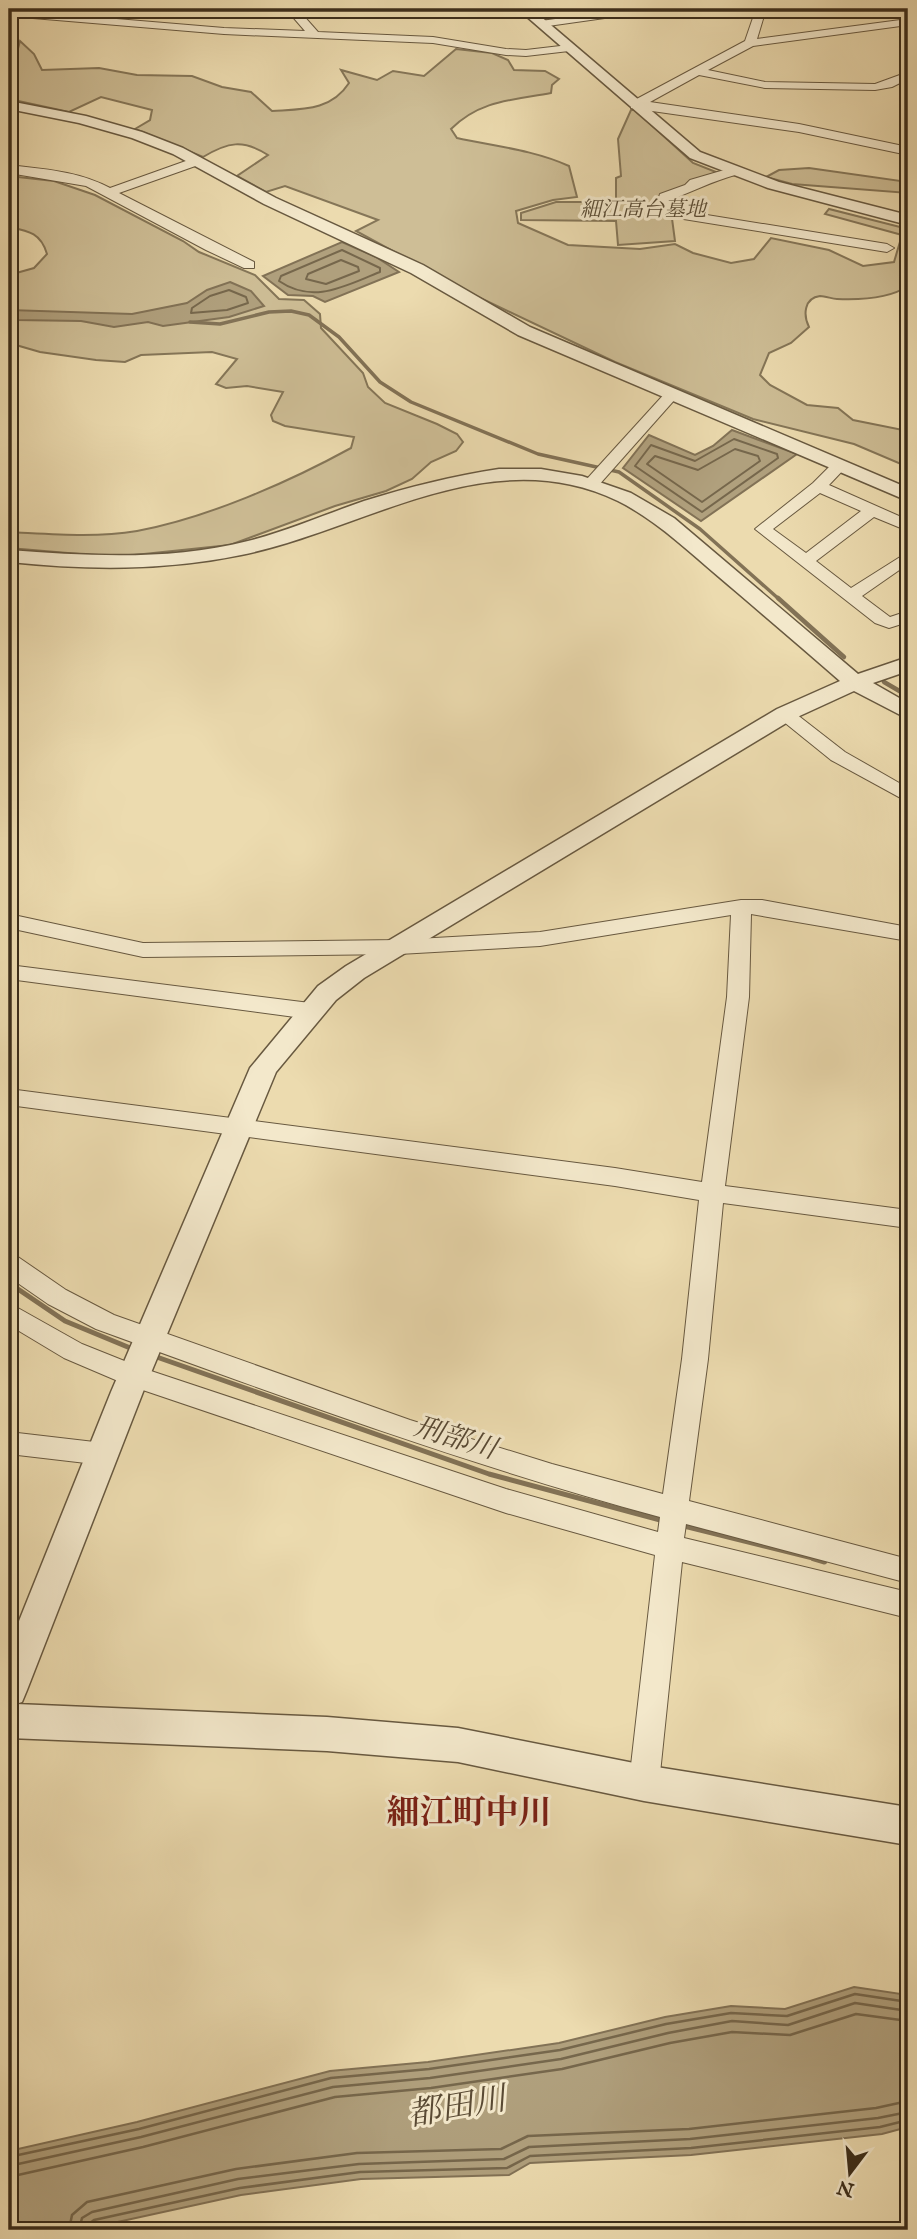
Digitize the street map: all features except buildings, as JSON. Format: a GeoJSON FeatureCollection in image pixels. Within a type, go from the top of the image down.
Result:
{"type":"FeatureCollection","features":[{"type":"Feature","properties":{"kind":"street"},"geometry":{"type":"LineString","coordinates":[[292,10],[321,9]]}},
{"type":"Feature","properties":{"kind":"street"},"geometry":{"type":"LineString","coordinates":[[524,9],[695,155],[731,172],[766,184],[908,220]]}},
{"type":"Feature","properties":{"kind":"street"},"geometry":{"type":"LineString","coordinates":[[541,24],[647,9]]}},
{"type":"Feature","properties":{"kind":"street"},"geometry":{"type":"LineString","coordinates":[[750,43],[761,9]]}},
{"type":"Feature","properties":{"kind":"street"},"geometry":{"type":"LineString","coordinates":[[292,10],[316,36]]}},
{"type":"Feature","properties":{"kind":"street"},"geometry":{"type":"LineString","coordinates":[[9,13],[224,31],[433,40],[526,53],[569,48]]}},
{"type":"Feature","properties":{"kind":"street"},"geometry":{"type":"LineString","coordinates":[[635,105],[750,43],[908,22]]}},
{"type":"Feature","properties":{"kind":"street"},"geometry":{"type":"LineString","coordinates":[[699,72],[765,85],[787,86],[875,87],[888,85],[908,75]]}},
{"type":"Feature","properties":{"kind":"street"},"geometry":{"type":"LineString","coordinates":[[635,105],[643,104],[799,128],[908,150]]}},
{"type":"Feature","properties":{"kind":"street"},"geometry":{"type":"LineString","coordinates":[[9,105],[81,119],[137,135],[197,161],[270,201],[404,263],[524,331],[908,495]]}},
{"type":"Feature","properties":{"kind":"street"},"geometry":{"type":"LineString","coordinates":[[107,193],[197,161]]}},
{"type":"Feature","properties":{"kind":"street"},"geometry":{"type":"LineString","coordinates":[[9,169],[98,187],[201,244],[249,265]]}},
{"type":"Feature","properties":{"kind":"street"},"geometry":{"type":"LineString","coordinates":[[731,172],[694,183],[665,197],[670,213],[887,248]]}},
{"type":"Feature","properties":{"kind":"street"},"geometry":{"type":"LineString","coordinates":[[592,483],[672,394]]}},
{"type":"Feature","properties":{"kind":"street"},"geometry":{"type":"LineString","coordinates":[[839,466],[819,486],[763,529],[889,623],[908,616]]}},
{"type":"Feature","properties":{"kind":"street"},"geometry":{"type":"LineString","coordinates":[[9,556],[113,565],[198,558],[246,548],[416,489],[464,478],[539,475],[592,483],[645,506],[855,682],[908,712]]}},
{"type":"Feature","properties":{"kind":"street"},"geometry":{"type":"LineString","coordinates":[[819,486],[908,526]]}},
{"type":"Feature","properties":{"kind":"street"},"geometry":{"type":"LineString","coordinates":[[805,562],[873,510]]}},
{"type":"Feature","properties":{"kind":"street"},"geometry":{"type":"LineString","coordinates":[[850,596],[908,557]]}},
{"type":"Feature","properties":{"kind":"street"},"geometry":{"type":"LineString","coordinates":[[9,1690],[142,1358],[264,1068],[310,1011],[327,993],[355,972],[785,715],[855,682],[908,664]]}},
{"type":"Feature","properties":{"kind":"street"},"geometry":{"type":"LineString","coordinates":[[785,715],[838,756],[908,796]]}},
{"type":"Feature","properties":{"kind":"street"},"geometry":{"type":"LineString","coordinates":[[644,1783],[672,1528],[695,1359],[712,1193],[738,997],[742,941],[741,907]]}},
{"type":"Feature","properties":{"kind":"street"},"geometry":{"type":"LineString","coordinates":[[9,921],[144,950],[399,947],[540,939],[741,907],[776,910],[908,934]]}},
{"type":"Feature","properties":{"kind":"street"},"geometry":{"type":"LineString","coordinates":[[9,972],[310,1011]]}},
{"type":"Feature","properties":{"kind":"street"},"geometry":{"type":"LineString","coordinates":[[9,1097],[615,1177],[908,1219]]}},
{"type":"Feature","properties":{"kind":"street"},"geometry":{"type":"LineString","coordinates":[[9,1264],[57,1297],[105,1322],[142,1358],[506,1501],[610,1532],[672,1528],[908,1571]]}},
{"type":"Feature","properties":{"kind":"street"},"geometry":{"type":"LineString","coordinates":[[9,1313],[72,1351],[142,1358],[409,1432],[552,1476],[672,1528],[908,1605]]}},
{"type":"Feature","properties":{"kind":"street"},"geometry":{"type":"LineString","coordinates":[[9,1443],[103,1454]]}},
{"type":"Feature","properties":{"kind":"street"},"geometry":{"type":"LineString","coordinates":[[9,1721],[327,1734],[458,1745],[644,1783],[908,1826]]}},
{"type":"Feature","properties":{"kind":"green space"},"geometry":{"type":"Polygon","coordinates":[[[20,41],[34,54],[42,70],[99,68],[137,75],[192,76],[222,87],[251,92],[272,111],[315,107],[334,99],[349,83],[341,70],[377,80],[393,71],[424,76],[456,49],[492,53],[508,60],[514,70],[545,71],[559,79],[552,85],[551,93],[485,107],[462,119],[451,129],[457,138],[528,152],[569,166],[577,197],[553,200],[516,211],[518,223],[568,245],[640,249],[675,244],[693,253],[731,263],[754,259],[771,238],[829,250],[863,266],[894,262],[902,235],[825,214],[829,209],[908,229],[908,286],[892,294],[874,298],[815,297],[806,308],[809,327],[791,343],[769,353],[760,375],[770,385],[807,405],[838,408],[853,420],[908,431],[908,467],[854,444],[753,419],[615,362],[474,295],[356,231],[378,220],[285,186],[266,192],[237,176],[268,155],[251,146],[235,144],[203,157],[135,129],[150,120],[152,110],[101,97],[69,112],[9,99],[9,68],[20,41]]]}},
{"type":"Feature","properties":{"kind":"green space","name":"細江高台墓地"},"geometry":{"type":"Polygon","coordinates":[[[631,110],[635,110],[693,163],[726,176],[669,196],[675,241],[618,245],[616,221],[521,220],[521,213],[556,202],[616,202],[616,178],[621,176],[618,139],[631,110]]]}},
{"type":"Feature","properties":{"kind":"green space"},"geometry":{"type":"Polygon","coordinates":[[[809,168],[908,182],[908,193],[792,184],[766,177],[779,170],[809,168]]]}},
{"type":"Feature","properties":{"kind":"green space"},"geometry":{"type":"Polygon","coordinates":[[[9,176],[54,181],[95,195],[199,252],[255,275],[279,299],[304,300],[320,314],[321,328],[363,373],[368,387],[385,403],[457,434],[463,442],[456,451],[431,462],[412,479],[386,491],[335,506],[230,545],[115,557],[9,548],[9,532],[73,535],[121,533],[164,525],[219,508],[351,448],[354,437],[285,426],[273,421],[271,415],[283,392],[247,386],[226,388],[216,384],[237,359],[212,352],[141,355],[125,362],[40,352],[16,345],[9,338],[9,275],[34,268],[47,254],[38,237],[9,227],[9,176]]]}},
{"type":"Feature","properties":{"kind":"water"},"geometry":{"type":"Polygon","coordinates":[[[342,242],[376,257],[399,272],[325,302],[313,296],[288,295],[263,276],[342,242]]]}},
{"type":"Feature","properties":{"kind":"water"},"geometry":{"type":"Polygon","coordinates":[[[230,282],[251,291],[264,306],[229,317],[163,326],[148,322],[114,327],[81,321],[16,320],[10,310],[132,314],[187,303],[207,290],[230,282]]]}},
{"type":"Feature","properties":{"kind":"water"},"geometry":{"type":"Polygon","coordinates":[[[732,430],[797,454],[701,521],[623,468],[649,435],[695,455],[713,446],[732,430]]]}},
{"type":"Feature","properties":{"kind":"water","name":"都田川"},"geometry":{"type":"Polygon","coordinates":[[[854,1987],[908,1995],[908,2127],[882,2134],[691,2155],[530,2163],[509,2175],[361,2179],[241,2195],[81,2230],[9,2230],[9,2151],[137,2122],[330,2071],[428,2062],[559,2043],[665,2017],[731,2006],[785,2009],[854,1987]]]}},
{"type":"Feature","properties":{"kind":"waterway"},"geometry":{"type":"LineString","coordinates":[[190,322],[220,324],[269,312],[291,311],[309,315],[339,337],[380,382],[411,402],[538,454],[619,472],[700,529],[780,600]]}},
{"type":"Feature","properties":{"kind":"waterway"},"geometry":{"type":"LineString","coordinates":[[778,598],[844,657]]}},
{"type":"Feature","properties":{"kind":"waterway"},"geometry":{"type":"LineString","coordinates":[[884,682],[908,696]]}},
{"type":"Feature","properties":{"kind":"waterway","name":"刑部川"},"geometry":{"type":"LineString","coordinates":[[9,1283],[65,1321],[135,1350]]}},
{"type":"Feature","properties":{"kind":"waterway","name":"刑部川"},"geometry":{"type":"LineString","coordinates":[[151,1355],[489,1474],[664,1521]]}},
{"type":"Feature","properties":{"kind":"waterway","name":"刑部川"},"geometry":{"type":"LineString","coordinates":[[680,1525],[819,1560]]}},
{"type":"Feature","properties":{"kind":"waterway","name":"刑部川"},"geometry":{"type":"LineString","coordinates":[[814,1558],[819,1560]]}},
{"type":"Feature","properties":{"kind":"waterway","name":"刑部川"},"geometry":{"type":"LineString","coordinates":[[819,1560],[824,1561]]}},
{"type":"Feature","properties":{"kind":"district","name":"細江町中川"},"geometry":{"type":"Point","coordinates":[469,1814]}}]}
